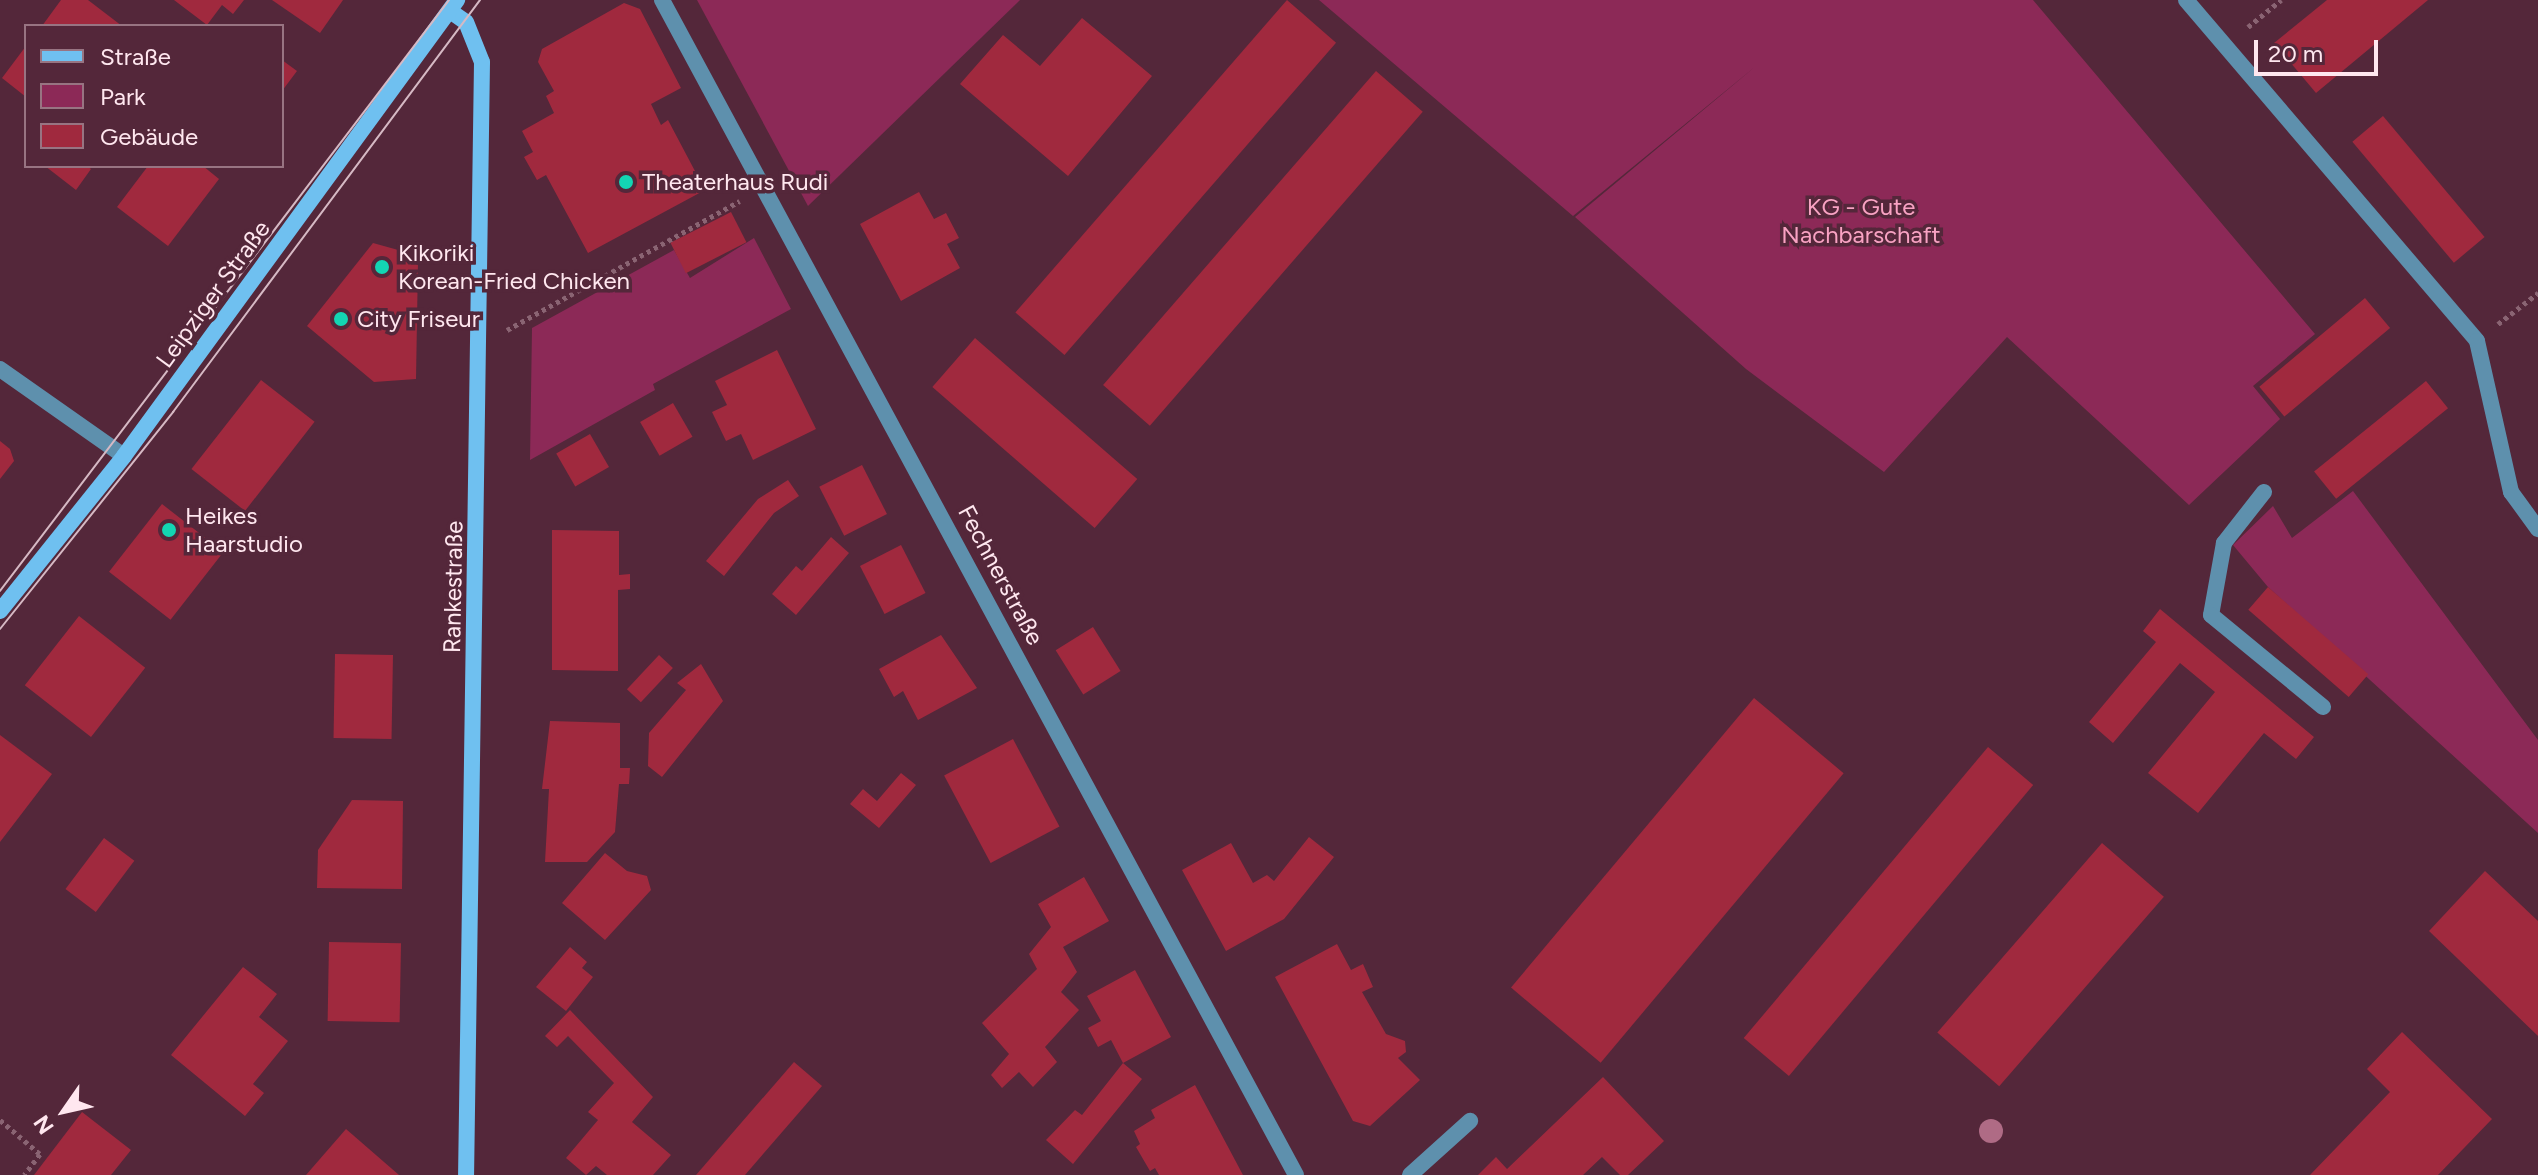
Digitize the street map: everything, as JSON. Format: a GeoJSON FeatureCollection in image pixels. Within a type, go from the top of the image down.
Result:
{"type":"FeatureCollection","features":[{"type":"Feature","properties":{"kind":"street","name":"Fechnerstraße"},"geometry":{"type":"LineString","coordinates":[[662,0],[1296,1175]]}},
{"type":"Feature","properties":{"kind":"street"},"geometry":{"type":"LineString","coordinates":[[2186,0],[2477,341],[2511,492],[2538,529]]}},
{"type":"Feature","properties":{"kind":"street","name":"Rankestraße"},"geometry":{"type":"LineString","coordinates":[[454,6],[466,22],[482,62],[481,344],[466,1175]]}},
{"type":"Feature","properties":{"kind":"street","name":"Leipziger Straße"},"geometry":{"type":"LineString","coordinates":[[0,611],[124,456],[454,6]]}},
{"type":"Feature","properties":{"kind":"street"},"geometry":{"type":"LineString","coordinates":[[0,369],[124,456]]}},
{"type":"Feature","properties":{"kind":"street"},"geometry":{"type":"LineString","coordinates":[[2264,492],[2224,543],[2211,615],[2323,707]]}},
{"type":"Feature","properties":{"kind":"street"},"geometry":{"type":"LineString","coordinates":[[1410,1175],[1470,1121]]}},
{"type":"Feature","properties":{"kind":"path"},"geometry":{"type":"LineString","coordinates":[[2223,47],[2281,0]]}},
{"type":"Feature","properties":{"kind":"path"},"geometry":{"type":"LineString","coordinates":[[481,344],[765,187]]}},
{"type":"Feature","properties":{"kind":"path"},"geometry":{"type":"LineString","coordinates":[[2477,341],[2538,293]]}},
{"type":"Feature","properties":{"kind":"path"},"geometry":{"type":"LineString","coordinates":[[0,1120],[40,1154],[24,1175]]}},
{"type":"Feature","properties":{"kind":"green space"},"geometry":{"type":"Polygon","coordinates":[[[697,0],[1020,0],[808,206],[697,0]]]}},
{"type":"Feature","properties":{"kind":"green space","name":"KG - Gute Nachbarschaft"},"geometry":{"type":"Polygon","coordinates":[[[1319,0],[2033,0],[2315,334],[2253,386],[2280,419],[2189,505],[2007,337],[1884,472],[1746,369],[1575,217],[1756,66],[1573,216],[1319,0]]]}},
{"type":"Feature","properties":{"kind":"green space"},"geometry":{"type":"Polygon","coordinates":[[[754,238],[791,309],[653,384],[655,390],[530,460],[532,328],[674,250],[690,278],[754,238]]]}},
{"type":"Feature","properties":{"kind":"green space"},"geometry":{"type":"Polygon","coordinates":[[[2353,491],[2538,740],[2538,833],[2268,587],[2233,545],[2273,506],[2292,538],[2353,491]]]}},
{"type":"Feature","properties":{"kind":"building"},"geometry":{"type":"Polygon","coordinates":[[[61,0],[88,0],[119,24],[43,24],[61,0]]]}},
{"type":"Feature","properties":{"kind":"building"},"geometry":{"type":"Polygon","coordinates":[[[174,0],[244,0],[233,14],[222,5],[206,24],[174,0]]]}},
{"type":"Feature","properties":{"kind":"building"},"geometry":{"type":"Polygon","coordinates":[[[272,0],[343,0],[320,33],[272,0]]]}},
{"type":"Feature","properties":{"kind":"building"},"geometry":{"type":"Polygon","coordinates":[[[1287,0],[1336,43],[1064,355],[1015,312],[1287,0]]]}},
{"type":"Feature","properties":{"kind":"building"},"geometry":{"type":"Polygon","coordinates":[[[2327,0],[2428,0],[2316,93],[2274,43],[2327,0]]]}},
{"type":"Feature","properties":{"kind":"building"},"geometry":{"type":"Polygon","coordinates":[[[624,3],[640,9],[681,88],[651,104],[661,125],[668,120],[705,190],[588,253],[546,175],[537,180],[524,157],[533,152],[522,131],[554,113],[546,96],[554,91],[538,62],[542,49],[624,3]]]}},
{"type":"Feature","properties":{"kind":"building"},"geometry":{"type":"Polygon","coordinates":[[[1082,18],[1152,76],[1068,176],[960,84],[1003,35],[1040,66],[1082,18]]]}},
{"type":"Feature","properties":{"kind":"building"},"geometry":{"type":"Polygon","coordinates":[[[24,49],[24,95],[2,78],[24,49]]]}},
{"type":"Feature","properties":{"kind":"building"},"geometry":{"type":"Polygon","coordinates":[[[284,61],[297,71],[284,88],[284,61]]]}},
{"type":"Feature","properties":{"kind":"building"},"geometry":{"type":"Polygon","coordinates":[[[1376,71],[1423,112],[1150,426],[1103,385],[1376,71]]]}},
{"type":"Feature","properties":{"kind":"building"},"geometry":{"type":"Polygon","coordinates":[[[2383,116],[2485,237],[2454,263],[2352,142],[2383,116]]]}},
{"type":"Feature","properties":{"kind":"building"},"geometry":{"type":"Polygon","coordinates":[[[48,168],[91,169],[76,190],[48,168]]]}},
{"type":"Feature","properties":{"kind":"building"},"geometry":{"type":"Polygon","coordinates":[[[146,168],[205,168],[219,179],[168,246],[117,207],[146,168]]]}},
{"type":"Feature","properties":{"kind":"building"},"geometry":{"type":"Polygon","coordinates":[[[919,192],[934,219],[946,213],[959,238],[947,244],[960,268],[901,301],[860,224],[919,192]]]}},
{"type":"Feature","properties":{"kind":"building"},"geometry":{"type":"Polygon","coordinates":[[[731,212],[746,242],[686,273],[670,243],[731,212]]]}},
{"type":"Feature","properties":{"kind":"building"},"geometry":{"type":"Polygon","coordinates":[[[373,243],[409,253],[418,262],[416,379],[374,382],[307,326],[373,243]]]}},
{"type":"Feature","properties":{"kind":"building"},"geometry":{"type":"Polygon","coordinates":[[[2365,298],[2390,328],[2284,417],[2259,387],[2365,298]]]}},
{"type":"Feature","properties":{"kind":"building"},"geometry":{"type":"Polygon","coordinates":[[[975,338],[1137,479],[1095,528],[932,387],[975,338]]]}},
{"type":"Feature","properties":{"kind":"building"},"geometry":{"type":"Polygon","coordinates":[[[777,350],[816,429],[753,460],[741,434],[726,441],[712,412],[727,405],[715,381],[777,350]]]}},
{"type":"Feature","properties":{"kind":"building"},"geometry":{"type":"Polygon","coordinates":[[[261,380],[315,422],[245,511],[191,469],[261,380]]]}},
{"type":"Feature","properties":{"kind":"building"},"geometry":{"type":"Polygon","coordinates":[[[2426,381],[2448,408],[2336,499],[2314,472],[2426,381]]]}},
{"type":"Feature","properties":{"kind":"building"},"geometry":{"type":"Polygon","coordinates":[[[673,403],[692,437],[660,456],[640,422],[673,403]]]}},
{"type":"Feature","properties":{"kind":"building"},"geometry":{"type":"Polygon","coordinates":[[[590,434],[609,467],[575,486],[556,453],[590,434]]]}},
{"type":"Feature","properties":{"kind":"building"},"geometry":{"type":"Polygon","coordinates":[[[0,441],[10,449],[14,461],[0,479],[0,441]]]}},
{"type":"Feature","properties":{"kind":"building"},"geometry":{"type":"Polygon","coordinates":[[[862,465],[887,514],[844,536],[819,487],[862,465]]]}},
{"type":"Feature","properties":{"kind":"building"},"geometry":{"type":"Polygon","coordinates":[[[788,480],[799,496],[774,513],[724,576],[706,561],[758,499],[788,480]]]}},
{"type":"Feature","properties":{"kind":"building"},"geometry":{"type":"Polygon","coordinates":[[[162,504],[223,552],[171,620],[109,572],[162,504]]]}},
{"type":"Feature","properties":{"kind":"building"},"geometry":{"type":"Polygon","coordinates":[[[552,530],[619,531],[619,575],[630,574],[630,589],[618,590],[618,671],[552,670],[552,530]]]}},
{"type":"Feature","properties":{"kind":"building"},"geometry":{"type":"Polygon","coordinates":[[[831,537],[849,553],[796,615],[772,594],[796,566],[802,571],[831,537]]]}},
{"type":"Feature","properties":{"kind":"building"},"geometry":{"type":"Polygon","coordinates":[[[901,545],[926,593],[885,614],[860,566],[901,545]]]}},
{"type":"Feature","properties":{"kind":"building"},"geometry":{"type":"Polygon","coordinates":[[[2268,587],[2368,674],[2349,697],[2248,610],[2268,587]]]}},
{"type":"Feature","properties":{"kind":"building"},"geometry":{"type":"Polygon","coordinates":[[[2160,609],[2314,737],[2296,759],[2264,733],[2198,813],[2148,773],[2215,692],[2180,663],[2113,743],[2089,722],[2156,642],[2143,631],[2160,609]]]}},
{"type":"Feature","properties":{"kind":"building"},"geometry":{"type":"Polygon","coordinates":[[[79,616],[145,668],[91,737],[25,685],[79,616]]]}},
{"type":"Feature","properties":{"kind":"building"},"geometry":{"type":"Polygon","coordinates":[[[1093,627],[1121,671],[1083,694],[1056,650],[1093,627]]]}},
{"type":"Feature","properties":{"kind":"building"},"geometry":{"type":"Polygon","coordinates":[[[941,635],[977,688],[918,720],[903,691],[894,697],[879,669],[941,635]]]}},
{"type":"Feature","properties":{"kind":"building"},"geometry":{"type":"Polygon","coordinates":[[[335,654],[393,655],[392,739],[334,738],[335,654]]]}},
{"type":"Feature","properties":{"kind":"building"},"geometry":{"type":"Polygon","coordinates":[[[659,655],[673,668],[641,702],[627,689],[659,655]]]}},
{"type":"Feature","properties":{"kind":"building"},"geometry":{"type":"Polygon","coordinates":[[[701,664],[723,701],[662,777],[648,766],[649,733],[686,690],[677,683],[701,664]]]}},
{"type":"Feature","properties":{"kind":"building"},"geometry":{"type":"Polygon","coordinates":[[[1754,698],[1844,773],[1601,1063],[1511,988],[1754,698]]]}},
{"type":"Feature","properties":{"kind":"building"},"geometry":{"type":"Polygon","coordinates":[[[550,721],[620,723],[620,768],[630,768],[629,784],[619,784],[615,832],[587,862],[545,862],[549,789],[542,789],[550,721]]]}},
{"type":"Feature","properties":{"kind":"building"},"geometry":{"type":"Polygon","coordinates":[[[0,735],[52,774],[0,842],[0,735]]]}},
{"type":"Feature","properties":{"kind":"building"},"geometry":{"type":"Polygon","coordinates":[[[1013,739],[1059,826],[991,863],[944,776],[1013,739]]]}},
{"type":"Feature","properties":{"kind":"building"},"geometry":{"type":"Polygon","coordinates":[[[1988,747],[2033,785],[1789,1076],[1744,1038],[1988,747]]]}},
{"type":"Feature","properties":{"kind":"building"},"geometry":{"type":"Polygon","coordinates":[[[901,773],[916,785],[879,828],[850,804],[863,789],[877,801],[901,773]]]}},
{"type":"Feature","properties":{"kind":"building"},"geometry":{"type":"Polygon","coordinates":[[[352,800],[403,801],[402,889],[317,888],[318,850],[352,800]]]}},
{"type":"Feature","properties":{"kind":"building"},"geometry":{"type":"Polygon","coordinates":[[[1309,837],[1334,857],[1284,919],[1226,951],[1182,870],[1231,843],[1253,883],[1267,875],[1274,881],[1309,837]]]}},
{"type":"Feature","properties":{"kind":"building"},"geometry":{"type":"Polygon","coordinates":[[[104,838],[134,861],[96,912],[65,889],[104,838]]]}},
{"type":"Feature","properties":{"kind":"building"},"geometry":{"type":"Polygon","coordinates":[[[2102,843],[2164,897],[1999,1086],[1937,1032],[2102,843]]]}},
{"type":"Feature","properties":{"kind":"building"},"geometry":{"type":"Polygon","coordinates":[[[605,853],[627,871],[647,876],[651,890],[605,940],[562,903],[605,853]]]}},
{"type":"Feature","properties":{"kind":"building"},"geometry":{"type":"Polygon","coordinates":[[[2485,871],[2538,921],[2538,1036],[2429,931],[2485,871]]]}},
{"type":"Feature","properties":{"kind":"building"},"geometry":{"type":"Polygon","coordinates":[[[1084,877],[1109,921],[1063,947],[1077,972],[1061,992],[1079,1010],[1045,1047],[1057,1062],[1033,1087],[1019,1072],[1002,1088],[991,1075],[1009,1054],[982,1023],[1037,969],[1029,954],[1051,927],[1038,904],[1084,877]]]}},
{"type":"Feature","properties":{"kind":"building"},"geometry":{"type":"Polygon","coordinates":[[[329,942],[401,943],[400,1022],[328,1021],[329,942]]]}},
{"type":"Feature","properties":{"kind":"building"},"geometry":{"type":"Polygon","coordinates":[[[1337,944],[1351,970],[1363,964],[1373,987],[1362,992],[1386,1034],[1405,1041],[1406,1052],[1398,1058],[1420,1080],[1370,1126],[1353,1121],[1275,977],[1337,944]]]}},
{"type":"Feature","properties":{"kind":"building"},"geometry":{"type":"Polygon","coordinates":[[[570,947],[587,962],[582,968],[593,977],[566,1011],[536,987],[570,947]]]}},
{"type":"Feature","properties":{"kind":"building"},"geometry":{"type":"Polygon","coordinates":[[[243,967],[277,994],[259,1017],[288,1041],[253,1084],[264,1093],[245,1116],[171,1055],[243,967]]]}},
{"type":"Feature","properties":{"kind":"building"},"geometry":{"type":"Polygon","coordinates":[[[1135,970],[1171,1037],[1123,1063],[1111,1040],[1098,1047],[1088,1028],[1101,1021],[1087,996],[1135,970]]]}},
{"type":"Feature","properties":{"kind":"building"},"geometry":{"type":"Polygon","coordinates":[[[570,1010],[653,1097],[632,1122],[671,1155],[653,1175],[607,1175],[596,1166],[586,1175],[566,1158],[598,1120],[588,1112],[614,1083],[568,1036],[557,1047],[545,1036],[570,1010]]]}},
{"type":"Feature","properties":{"kind":"building"},"geometry":{"type":"Polygon","coordinates":[[[2402,1032],[2492,1119],[2438,1175],[2310,1175],[2390,1092],[2367,1069],[2402,1032]]]}},
{"type":"Feature","properties":{"kind":"building"},"geometry":{"type":"Polygon","coordinates":[[[794,1062],[822,1086],[745,1175],[696,1175],[794,1062]]]}},
{"type":"Feature","properties":{"kind":"building"},"geometry":{"type":"Polygon","coordinates":[[[1123,1063],[1142,1079],[1073,1164],[1046,1140],[1075,1110],[1082,1115],[1123,1063]]]}},
{"type":"Feature","properties":{"kind":"building"},"geometry":{"type":"Polygon","coordinates":[[[1603,1077],[1664,1141],[1628,1175],[1620,1175],[1602,1157],[1583,1175],[1478,1175],[1496,1157],[1507,1169],[1603,1077]]]}},
{"type":"Feature","properties":{"kind":"building"},"geometry":{"type":"Polygon","coordinates":[[[1195,1085],[1243,1175],[1159,1175],[1155,1168],[1150,1171],[1136,1147],[1140,1144],[1134,1131],[1155,1118],[1151,1110],[1195,1085]]]}},
{"type":"Feature","properties":{"kind":"building"},"geometry":{"type":"Polygon","coordinates":[[[82,1112],[131,1150],[111,1175],[34,1175],[82,1112]]]}},
{"type":"Feature","properties":{"kind":"building"},"geometry":{"type":"Polygon","coordinates":[[[346,1129],[399,1175],[306,1175],[346,1129]]]}},
{"type":"Feature","properties":{"kind":"tram line"},"geometry":{"type":"LineString","coordinates":[[0,591],[449,0]]}},
{"type":"Feature","properties":{"kind":"tram line"},"geometry":{"type":"LineString","coordinates":[[0,629],[173,412],[480,0]]}},
{"type":"Feature","properties":{"kind":"place","name":"Theaterhaus Rudi"},"geometry":{"type":"Point","coordinates":[626,182]}},
{"type":"Feature","properties":{"kind":"place","name":"Kikoriki Korean-Fried Chicken"},"geometry":{"type":"Point","coordinates":[382,267]}},
{"type":"Feature","properties":{"kind":"place","name":"City Friseur"},"geometry":{"type":"Point","coordinates":[341,319]}},
{"type":"Feature","properties":{"kind":"place","name":"Heikes Haarstudio"},"geometry":{"type":"Point","coordinates":[169,530]}}]}
